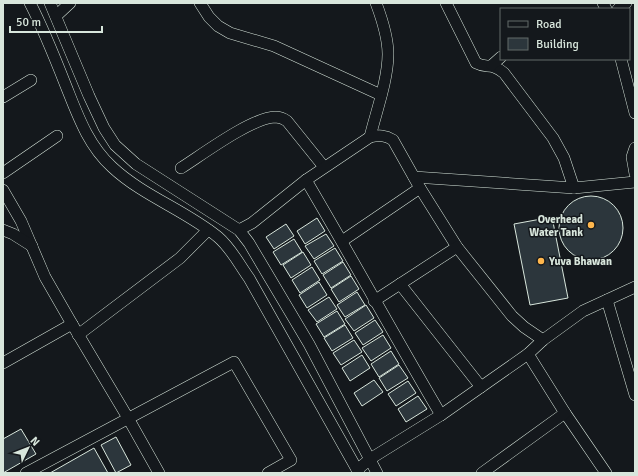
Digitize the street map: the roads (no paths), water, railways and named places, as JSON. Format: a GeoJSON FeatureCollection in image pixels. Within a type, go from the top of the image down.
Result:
{"type":"FeatureCollection","features":[{"type":"Feature","properties":{"kind":"street"},"geometry":{"type":"LineString","coordinates":[[30,3],[42,26],[84,130],[96,151],[136,187],[185,214],[218,237],[230,250],[249,278],[358,472],[370,459],[481,387],[528,354],[543,340],[584,311],[635,287]]}},
{"type":"Feature","properties":{"kind":"street"},"geometry":{"type":"LineString","coordinates":[[50,3],[89,96],[104,128],[115,145],[136,164],[239,230],[249,243],[309,344],[377,473]]}},
{"type":"Feature","properties":{"kind":"street"},"geometry":{"type":"LineString","coordinates":[[56,16],[70,3]]}},
{"type":"Feature","properties":{"kind":"street"},"geometry":{"type":"LineString","coordinates":[[199,3],[209,18],[218,26],[230,33],[274,46],[381,95]]}},
{"type":"Feature","properties":{"kind":"street"},"geometry":{"type":"LineString","coordinates":[[370,136],[381,95],[388,54],[387,37],[376,3]]}},
{"type":"Feature","properties":{"kind":"street"},"geometry":{"type":"LineString","coordinates":[[446,3],[476,63],[480,65],[492,65],[498,67],[553,138],[564,158],[574,188]]}},
{"type":"Feature","properties":{"kind":"street"},"geometry":{"type":"LineString","coordinates":[[492,65],[500,58]]}},
{"type":"Feature","properties":{"kind":"street"},"geometry":{"type":"LineString","coordinates":[[621,60],[635,113]]}},
{"type":"Feature","properties":{"kind":"street"},"geometry":{"type":"LineString","coordinates":[[3,97],[31,80]]}},
{"type":"Feature","properties":{"kind":"street"},"geometry":{"type":"LineString","coordinates":[[181,168],[251,125],[268,118],[276,117],[287,121],[324,167]]}},
{"type":"Feature","properties":{"kind":"street"},"geometry":{"type":"LineString","coordinates":[[3,173],[57,136]]}},
{"type":"Feature","properties":{"kind":"street"},"geometry":{"type":"LineString","coordinates":[[239,230],[252,223],[306,180],[370,136],[387,136],[394,140],[420,188],[457,248],[512,316],[524,327],[543,340]]}},
{"type":"Feature","properties":{"kind":"street"},"geometry":{"type":"LineString","coordinates":[[635,148],[632,157],[635,174]]}},
{"type":"Feature","properties":{"kind":"street"},"geometry":{"type":"LineString","coordinates":[[414,177],[574,188],[635,182]]}},
{"type":"Feature","properties":{"kind":"street"},"geometry":{"type":"LineString","coordinates":[[306,180],[440,415]]}},
{"type":"Feature","properties":{"kind":"street"},"geometry":{"type":"LineString","coordinates":[[342,241],[420,188]]}},
{"type":"Feature","properties":{"kind":"street"},"geometry":{"type":"LineString","coordinates":[[3,190],[21,221],[45,277],[128,418],[155,472]]}},
{"type":"Feature","properties":{"kind":"street"},"geometry":{"type":"LineString","coordinates":[[3,230],[13,234],[32,246]]}},
{"type":"Feature","properties":{"kind":"street"},"geometry":{"type":"LineString","coordinates":[[78,335],[180,258],[208,230]]}},
{"type":"Feature","properties":{"kind":"street"},"geometry":{"type":"LineString","coordinates":[[374,301],[457,248]]}},
{"type":"Feature","properties":{"kind":"street"},"geometry":{"type":"LineString","coordinates":[[400,284],[481,387]]}},
{"type":"Feature","properties":{"kind":"street"},"geometry":{"type":"LineString","coordinates":[[607,300],[635,395]]}},
{"type":"Feature","properties":{"kind":"street"},"geometry":{"type":"LineString","coordinates":[[3,363],[72,324]]}},
{"type":"Feature","properties":{"kind":"street"},"geometry":{"type":"LineString","coordinates":[[528,354],[600,471]]}},
{"type":"Feature","properties":{"kind":"street"},"geometry":{"type":"LineString","coordinates":[[26,473],[234,362],[292,460],[268,473]]}},
{"type":"Feature","properties":{"kind":"street"},"geometry":{"type":"LineString","coordinates":[[482,473],[565,412]]}},
{"type":"Feature","properties":{"kind":"place","name":"Overhead Water Tank"},"geometry":{"type":"Point","coordinates":[591,225]}},
{"type":"Feature","properties":{"kind":"place","name":"Yuva Bhawan"},"geometry":{"type":"Point","coordinates":[541,261]}}]}
